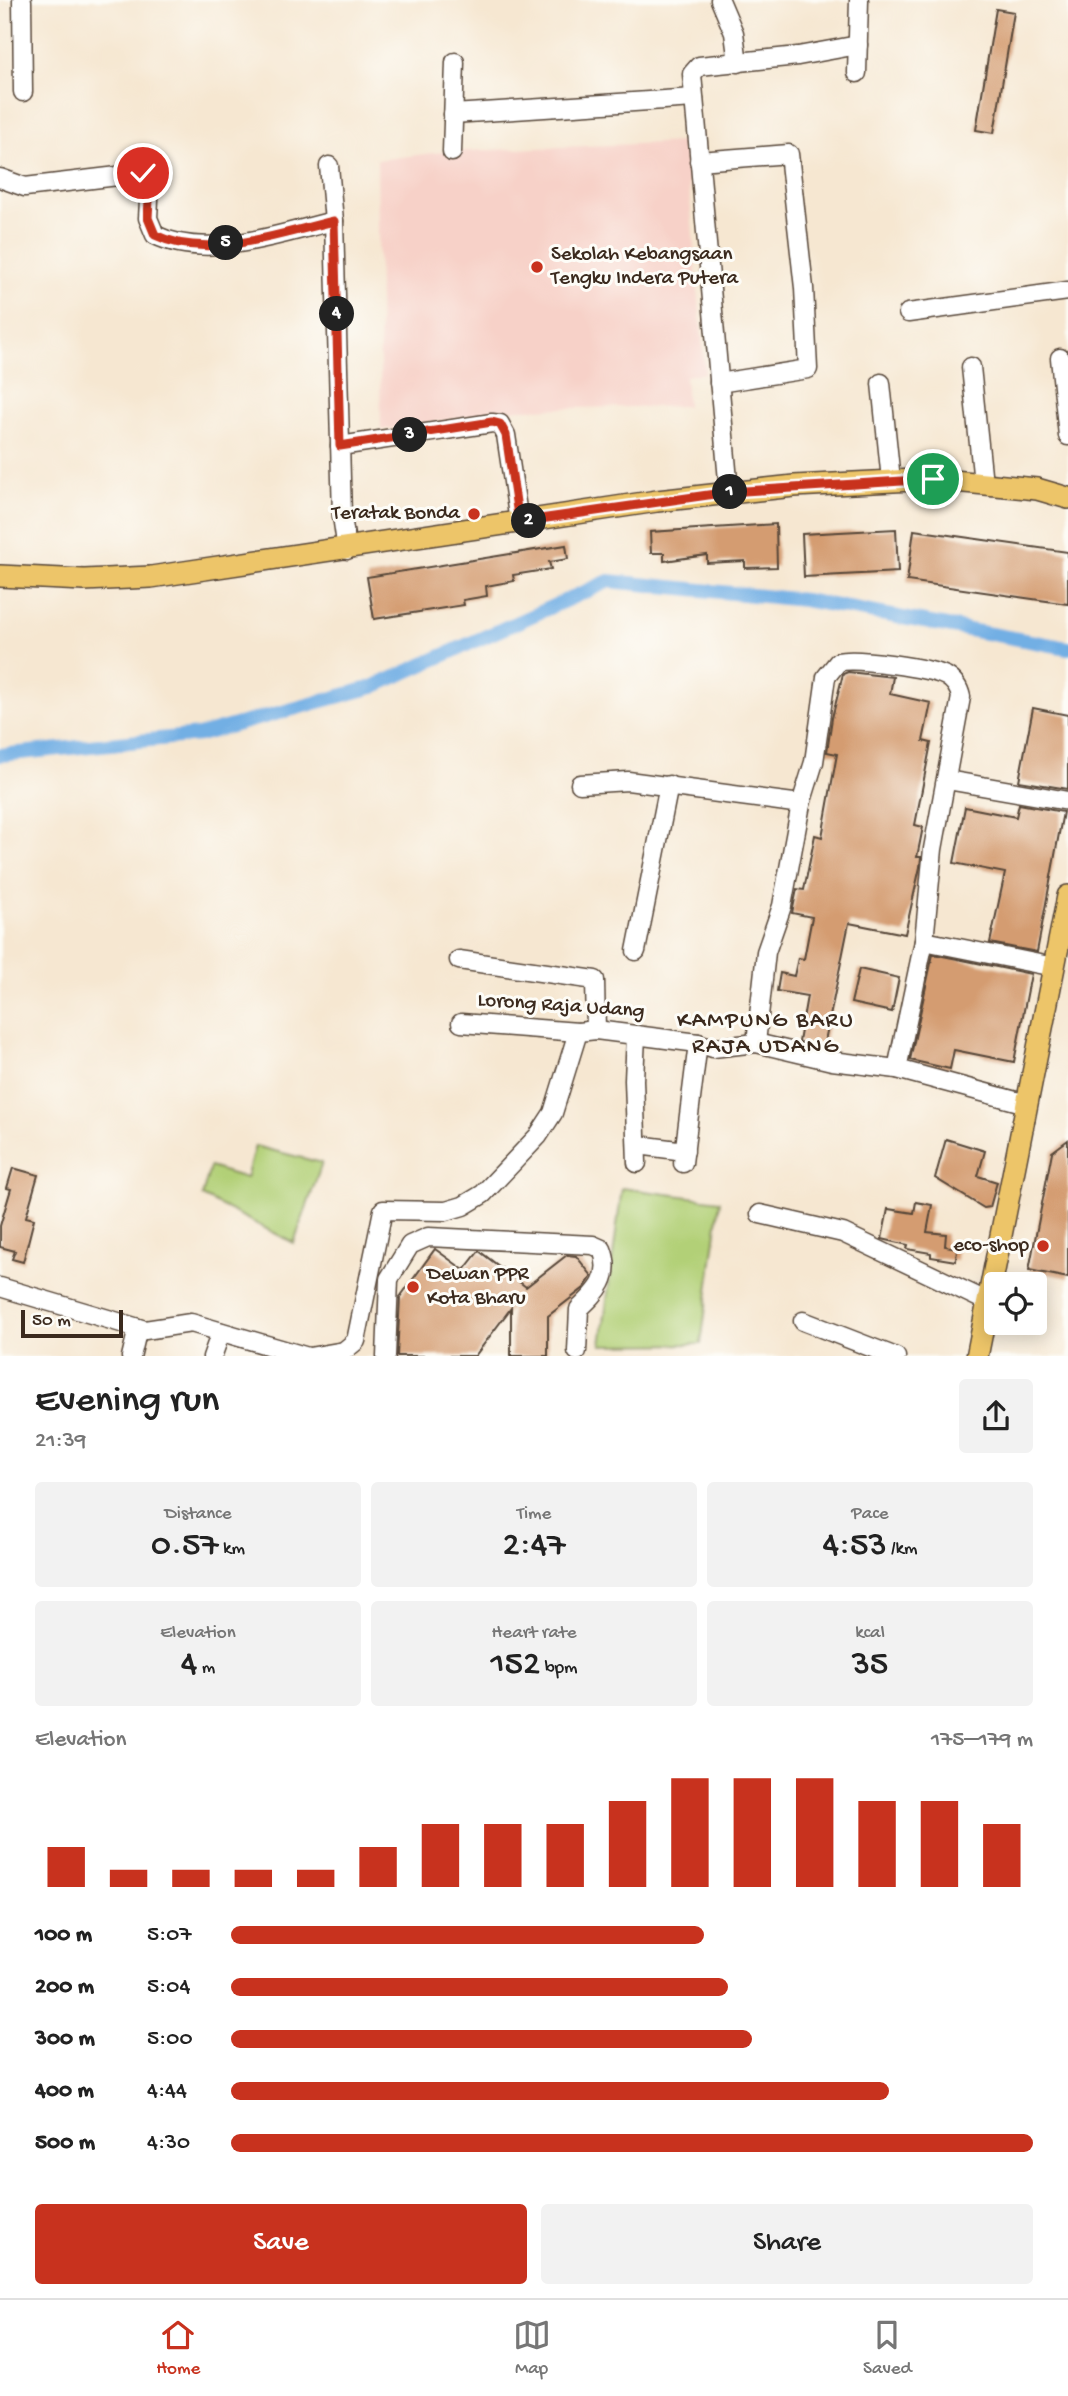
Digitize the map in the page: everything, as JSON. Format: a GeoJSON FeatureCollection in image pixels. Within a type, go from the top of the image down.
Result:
{"type":"FeatureCollection","features":[{"type":"Feature","properties":{"kind":"main road"},"geometry":{"type":"LineString","coordinates":[[0,576],[83,580],[151,577],[729,492],[891,480],[983,483],[1037,489],[1068,488]]}},
{"type":"Feature","properties":{"kind":"main road"},"geometry":{"type":"LineString","coordinates":[[1037,489],[1068,498]]}},
{"type":"Feature","properties":{"kind":"main road"},"geometry":{"type":"LineString","coordinates":[[994,1272],[1067,907]]}},
{"type":"Feature","properties":{"kind":"main road"},"geometry":{"type":"LineString","coordinates":[[977,1356],[984,1322]]}},
{"type":"Feature","properties":{"kind":"street"},"geometry":{"type":"LineString","coordinates":[[22,0],[23,92]]}},
{"type":"Feature","properties":{"kind":"street"},"geometry":{"type":"LineString","coordinates":[[720,0],[734,33],[738,62]]}},
{"type":"Feature","properties":{"kind":"street"},"geometry":{"type":"LineString","coordinates":[[857,73],[859,0]]}},
{"type":"Feature","properties":{"kind":"street"},"geometry":{"type":"LineString","coordinates":[[729,492],[692,74],[696,68],[858,46]]}},
{"type":"Feature","properties":{"kind":"street"},"geometry":{"type":"LineString","coordinates":[[452,152],[455,62]]}},
{"type":"Feature","properties":{"kind":"street"},"geometry":{"type":"LineString","coordinates":[[453,114],[694,98]]}},
{"type":"Feature","properties":{"kind":"street"},"geometry":{"type":"LineString","coordinates":[[699,161],[789,154],[804,288],[808,369],[719,383]]}},
{"type":"Feature","properties":{"kind":"street"},"geometry":{"type":"LineString","coordinates":[[329,166],[334,221],[342,516],[347,550]]}},
{"type":"Feature","properties":{"kind":"street"},"geometry":{"type":"LineString","coordinates":[[0,178],[25,187],[143,173],[150,182],[148,218],[155,235],[165,240],[199,245],[235,243],[334,221]]}},
{"type":"Feature","properties":{"kind":"street"},"geometry":{"type":"LineString","coordinates":[[908,313],[1000,298],[1068,291]]}},
{"type":"Feature","properties":{"kind":"street"},"geometry":{"type":"LineString","coordinates":[[1060,358],[1068,436]]}},
{"type":"Feature","properties":{"kind":"street"},"geometry":{"type":"LineString","coordinates":[[971,367],[983,483]]}},
{"type":"Feature","properties":{"kind":"street"},"geometry":{"type":"LineString","coordinates":[[881,383],[891,480]]}},
{"type":"Feature","properties":{"kind":"street"},"geometry":{"type":"LineString","coordinates":[[340,446],[492,422],[500,424],[506,435],[519,522]]}},
{"type":"Feature","properties":{"kind":"street"},"geometry":{"type":"LineString","coordinates":[[756,1043],[766,952],[782,906],[800,804],[814,762],[826,677],[838,662],[849,659],[945,676],[959,689],[961,709],[933,849],[924,941],[897,1069]]}},
{"type":"Feature","properties":{"kind":"street"},"geometry":{"type":"LineString","coordinates":[[580,784],[628,780],[800,804]]}},
{"type":"Feature","properties":{"kind":"street"},"geometry":{"type":"LineString","coordinates":[[947,780],[1068,801]]}},
{"type":"Feature","properties":{"kind":"street"},"geometry":{"type":"LineString","coordinates":[[635,951],[669,785]]}},
{"type":"Feature","properties":{"kind":"street"},"geometry":{"type":"LineString","coordinates":[[924,941],[1054,967]]}},
{"type":"Feature","properties":{"kind":"street"},"geometry":{"type":"LineString","coordinates":[[0,1287],[138,1328],[155,1331],[191,1323],[308,1356],[350,1354],[359,1332],[383,1210],[446,1210],[463,1206],[483,1194],[538,1136],[554,1113],[587,1031],[595,979],[459,960]]}},
{"type":"Feature","properties":{"kind":"street","name":"Lorong Raja Udang"},"geometry":{"type":"LineString","coordinates":[[461,1023],[636,1035],[698,1043],[713,1048],[756,1043],[832,1061],[897,1069],[1027,1104]]}},
{"type":"Feature","properties":{"kind":"street"},"geometry":{"type":"LineString","coordinates":[[636,1035],[634,1080],[638,1154],[684,1157],[698,1043]]}},
{"type":"Feature","properties":{"kind":"street"},"geometry":{"type":"LineString","coordinates":[[760,1214],[843,1233],[984,1300]]}},
{"type":"Feature","properties":{"kind":"street"},"geometry":{"type":"LineString","coordinates":[[386,1356],[389,1279],[410,1245],[422,1238],[593,1245],[602,1250],[605,1258],[600,1289],[579,1309],[580,1355]]}},
{"type":"Feature","properties":{"kind":"street"},"geometry":{"type":"LineString","coordinates":[[803,1321],[896,1356]]}},
{"type":"Feature","properties":{"kind":"street"},"geometry":{"type":"LineString","coordinates":[[131,1356],[138,1328]]}},
{"type":"Feature","properties":{"kind":"street"},"geometry":{"type":"LineString","coordinates":[[212,1356],[221,1332]]}},
{"type":"Feature","properties":{"kind":"shaded area","name":"Sekolah Kebangsaan Tengku Indera Putera"},"geometry":{"type":"Polygon","coordinates":[[[685,142],[705,373],[685,376],[687,406],[518,409],[381,430],[377,160],[442,152],[685,142]]]}},
{"type":"Feature","properties":{"kind":"green space"},"geometry":{"type":"Polygon","coordinates":[[[255,1146],[322,1163],[294,1243],[202,1196],[210,1167],[246,1178],[255,1146]]]}},
{"type":"Feature","properties":{"kind":"green space"},"geometry":{"type":"Polygon","coordinates":[[[622,1188],[720,1201],[701,1344],[601,1345],[622,1188]]]}},
{"type":"Feature","properties":{"kind":"building"},"geometry":{"type":"Polygon","coordinates":[[[996,9],[1014,12],[994,133],[976,130],[996,9]]]}},
{"type":"Feature","properties":{"kind":"building"},"geometry":{"type":"Polygon","coordinates":[[[776,524],[777,567],[745,568],[745,561],[707,563],[707,555],[664,561],[664,553],[651,553],[650,532],[776,524]]]}},
{"type":"Feature","properties":{"kind":"building"},"geometry":{"type":"Polygon","coordinates":[[[896,529],[898,572],[804,577],[802,534],[896,529]]]}},
{"type":"Feature","properties":{"kind":"building"},"geometry":{"type":"Polygon","coordinates":[[[914,530],[1068,552],[1068,604],[907,581],[914,530]]]}},
{"type":"Feature","properties":{"kind":"building"},"geometry":{"type":"Polygon","coordinates":[[[566,545],[568,559],[549,562],[551,569],[513,575],[514,581],[486,586],[487,596],[463,600],[464,605],[374,619],[367,577],[566,545]]]}},
{"type":"Feature","properties":{"kind":"building"},"geometry":{"type":"Polygon","coordinates":[[[848,672],[893,677],[890,694],[931,703],[923,741],[931,743],[915,825],[923,827],[917,857],[921,857],[920,867],[905,934],[849,923],[824,1046],[799,1042],[807,996],[777,991],[780,973],[794,976],[798,958],[804,959],[812,917],[792,913],[797,889],[804,890],[815,835],[822,837],[837,754],[827,752],[832,718],[843,674],[848,672]]]}},
{"type":"Feature","properties":{"kind":"building"},"geometry":{"type":"Polygon","coordinates":[[[1033,708],[1068,715],[1068,789],[1019,781],[1033,708]]]}},
{"type":"Feature","properties":{"kind":"building"},"geometry":{"type":"Polygon","coordinates":[[[1019,804],[1063,812],[1037,952],[990,943],[1005,873],[954,863],[965,807],[1016,817],[1019,804]]]}},
{"type":"Feature","properties":{"kind":"building"},"geometry":{"type":"Polygon","coordinates":[[[933,954],[1031,974],[1014,1062],[954,1050],[950,1069],[910,1060],[933,954]]]}},
{"type":"Feature","properties":{"kind":"building"},"geometry":{"type":"Polygon","coordinates":[[[859,969],[899,978],[892,1012],[851,1003],[859,969]]]}},
{"type":"Feature","properties":{"kind":"building"},"geometry":{"type":"Polygon","coordinates":[[[946,1139],[985,1151],[978,1176],[997,1182],[990,1207],[984,1208],[935,1178],[946,1139]]]}},
{"type":"Feature","properties":{"kind":"building"},"geometry":{"type":"Polygon","coordinates":[[[1068,1140],[1068,1278],[1029,1270],[1052,1152],[1068,1140]]]}},
{"type":"Feature","properties":{"kind":"building"},"geometry":{"type":"Polygon","coordinates":[[[13,1168],[38,1175],[26,1217],[34,1219],[23,1262],[12,1259],[15,1251],[0,1247],[0,1226],[11,1189],[7,1188],[13,1168]]]}},
{"type":"Feature","properties":{"kind":"building"},"geometry":{"type":"Polygon","coordinates":[[[916,1202],[932,1205],[927,1232],[946,1234],[945,1246],[957,1248],[956,1261],[931,1257],[931,1253],[907,1249],[908,1245],[882,1239],[888,1209],[914,1213],[916,1202]]]}},
{"type":"Feature","properties":{"kind":"building"},"geometry":{"type":"Polygon","coordinates":[[[435,1249],[464,1270],[479,1251],[526,1287],[567,1255],[576,1256],[592,1276],[584,1288],[548,1316],[548,1356],[511,1356],[511,1308],[475,1356],[397,1356],[400,1297],[435,1249]]]}},
{"type":"Feature","properties":{"kind":"waterway"},"geometry":{"type":"LineString","coordinates":[[0,755],[199,735],[373,687],[609,581],[804,600],[1068,648]]}},
{"type":"Feature","properties":{"kind":"place","name":"Sekolah Kebangsaan Tengku Indera Putera"},"geometry":{"type":"Point","coordinates":[537,267]}},
{"type":"Feature","properties":{"kind":"place","name":"Teratak Bonda"},"geometry":{"type":"Point","coordinates":[474,514]}},
{"type":"Feature","properties":{"kind":"place","name":"eco-shop"},"geometry":{"type":"Point","coordinates":[1043,1246]}},
{"type":"Feature","properties":{"kind":"place","name":"Dewan PPR Kota Bharu"},"geometry":{"type":"Point","coordinates":[413,1287]}},
{"type":"Feature","properties":{"kind":"district","name":"KAMPUNG BARU RAJA UDANG"},"geometry":{"type":"Point","coordinates":[766,1034]}},
{"type":"Feature","properties":{"kind":"route"},"geometry":{"type":"LineString","coordinates":[[143,173],[150,182],[148,218],[155,235],[165,240],[199,245],[235,243],[334,221],[340,446],[492,422],[500,424],[506,435],[519,522],[729,492],[933,479]]}}]}
